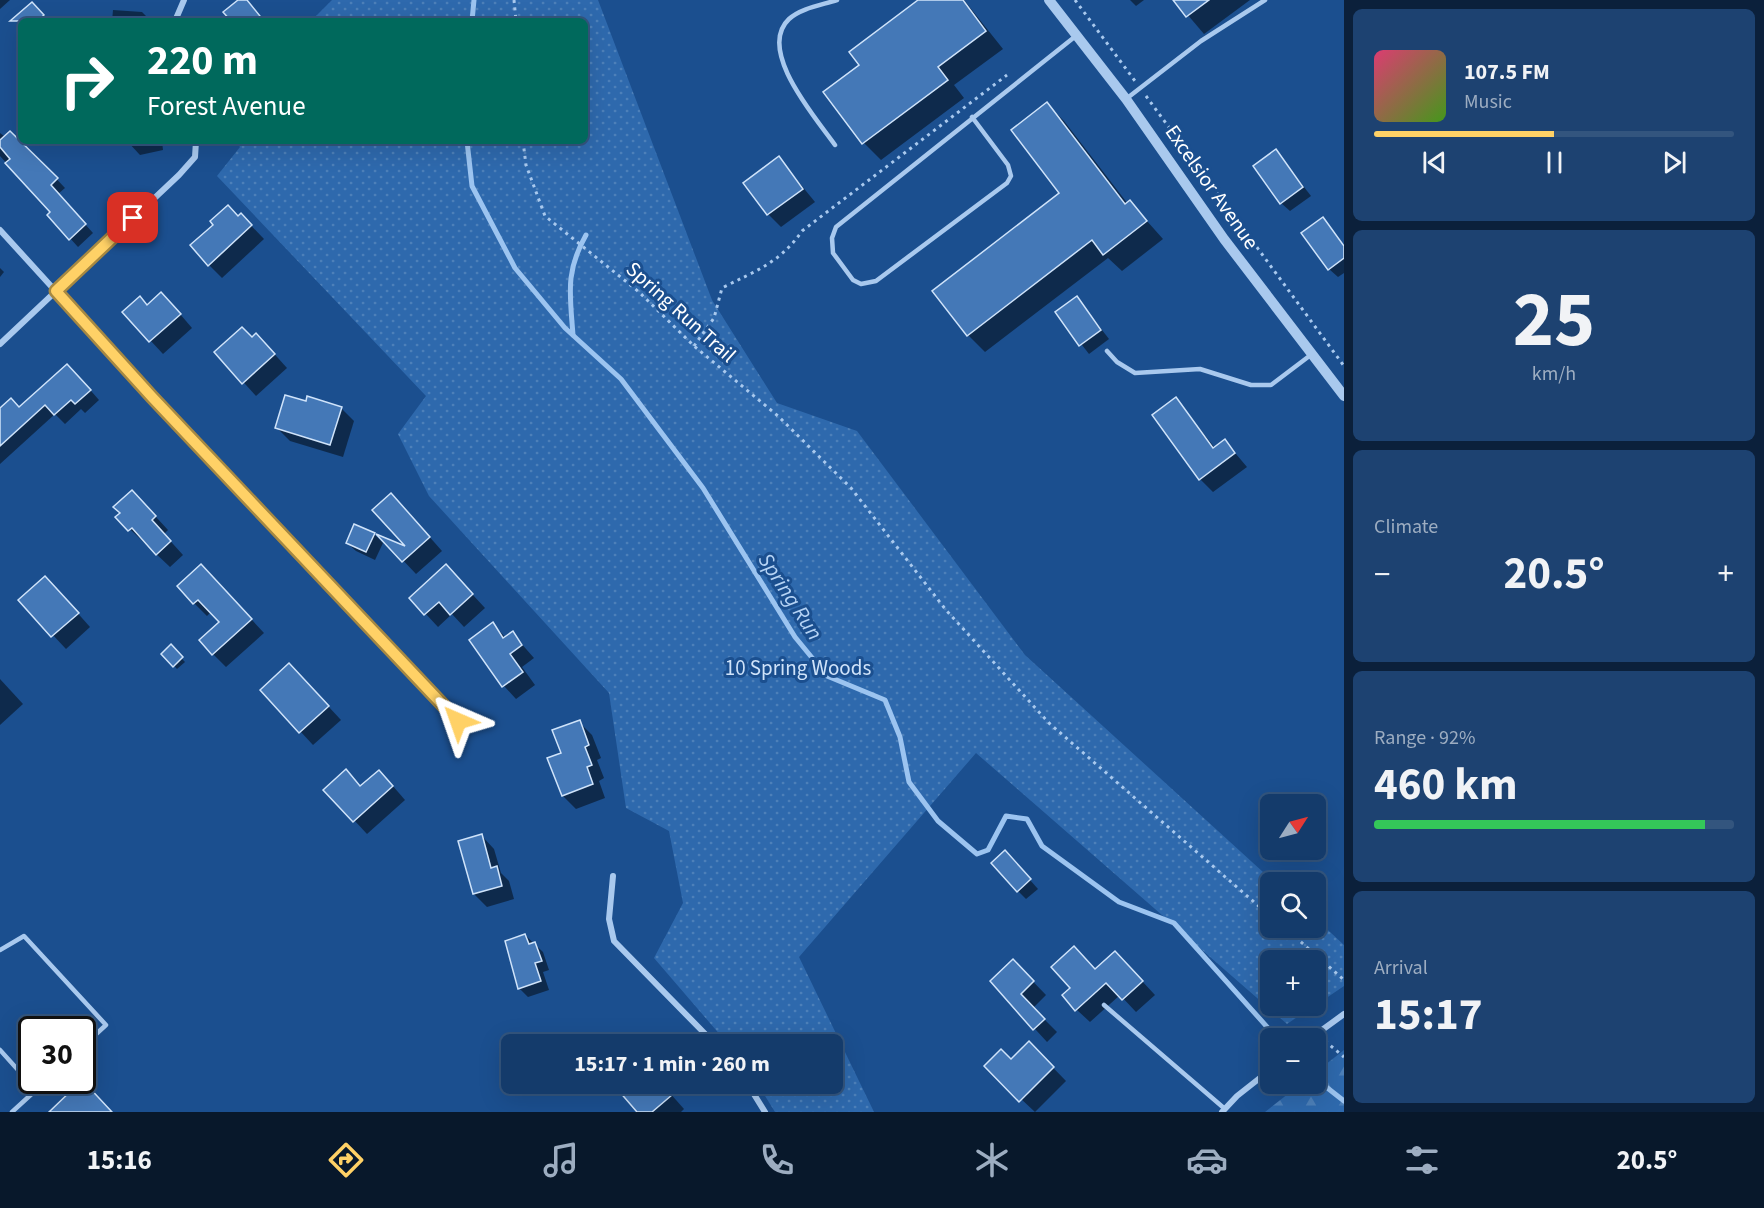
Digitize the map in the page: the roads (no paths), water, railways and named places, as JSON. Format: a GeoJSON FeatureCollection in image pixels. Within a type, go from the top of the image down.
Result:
{"type":"FeatureCollection","features":[{"type":"Feature","properties":{"kind":"street"},"geometry":{"type":"LineString","coordinates":[[176,18],[184,0]]}},
{"type":"Feature","properties":{"kind":"street","name":"Excelsior Avenue"},"geometry":{"type":"LineString","coordinates":[[1049,0],[1126,99],[1224,239],[1344,396]]}},
{"type":"Feature","properties":{"kind":"street"},"geometry":{"type":"LineString","coordinates":[[0,344],[179,175],[195,157],[196,144]]}},
{"type":"Feature","properties":{"kind":"street"},"geometry":{"type":"LineString","coordinates":[[0,230],[160,405],[458,721]]}},
{"type":"Feature","properties":{"kind":"street"},"geometry":{"type":"LineString","coordinates":[[613,876],[609,919],[614,941],[705,1034]]}},
{"type":"Feature","properties":{"kind":"street"},"geometry":{"type":"LineString","coordinates":[[1325,1028],[1344,1014]]}},
{"type":"Feature","properties":{"kind":"street"},"geometry":{"type":"LineString","coordinates":[[1223,1111],[1237,1096],[1260,1078]]}},
{"type":"Feature","properties":{"kind":"street"},"geometry":{"type":"LineString","coordinates":[[754,1094],[765,1112]]}},
{"type":"Feature","properties":{"kind":"lane"},"geometry":{"type":"LineString","coordinates":[[835,145],[790,78],[781,58],[778,42],[783,26],[791,17],[837,0]]}},
{"type":"Feature","properties":{"kind":"lane"},"geometry":{"type":"LineString","coordinates":[[1126,99],[1202,41],[1264,0]]}},
{"type":"Feature","properties":{"kind":"lane"},"geometry":{"type":"LineString","coordinates":[[972,117],[1008,165],[1011,176],[1007,183],[876,281],[861,284],[853,280],[833,253],[832,238],[836,227],[972,117],[1077,35]]}},
{"type":"Feature","properties":{"kind":"lane"},"geometry":{"type":"LineString","coordinates":[[1107,351],[1117,362],[1135,373],[1200,369],[1251,385],[1271,385],[1312,354]]}},
{"type":"Feature","properties":{"kind":"lane"},"geometry":{"type":"LineString","coordinates":[[0,950],[24,936],[106,1025],[96,1034]]}},
{"type":"Feature","properties":{"kind":"lane"},"geometry":{"type":"LineString","coordinates":[[1104,1005],[1223,1111]]}},
{"type":"Feature","properties":{"kind":"lane"},"geometry":{"type":"LineString","coordinates":[[0,1050],[18,1070]]}},
{"type":"Feature","properties":{"kind":"lane"},"geometry":{"type":"LineString","coordinates":[[12,1112],[32,1094]]}},
{"type":"Feature","properties":{"kind":"waterway","name":"Spring Run"},"geometry":{"type":"LineString","coordinates":[[472,18],[474,0]]}},
{"type":"Feature","properties":{"kind":"waterway","name":"Spring Run"},"geometry":{"type":"LineString","coordinates":[[467,144],[472,186],[515,268],[565,328],[621,379],[703,488],[795,637],[827,676],[885,700],[900,737],[909,782],[938,821],[977,854],[988,850],[1006,816],[1027,819],[1042,846],[1119,902],[1174,923],[1268,1028]]}},
{"type":"Feature","properties":{"kind":"waterway"},"geometry":{"type":"LineString","coordinates":[[573,335],[570,284],[575,260],[586,235]]}},
{"type":"Feature","properties":{"kind":"waterway","name":"Spring Run"},"geometry":{"type":"LineString","coordinates":[[1326,1087],[1344,1101]]}},
{"type":"Feature","properties":{"kind":"park label","name":"10 Spring Woods"},"geometry":{"type":"Point","coordinates":[798,668]}}]}
